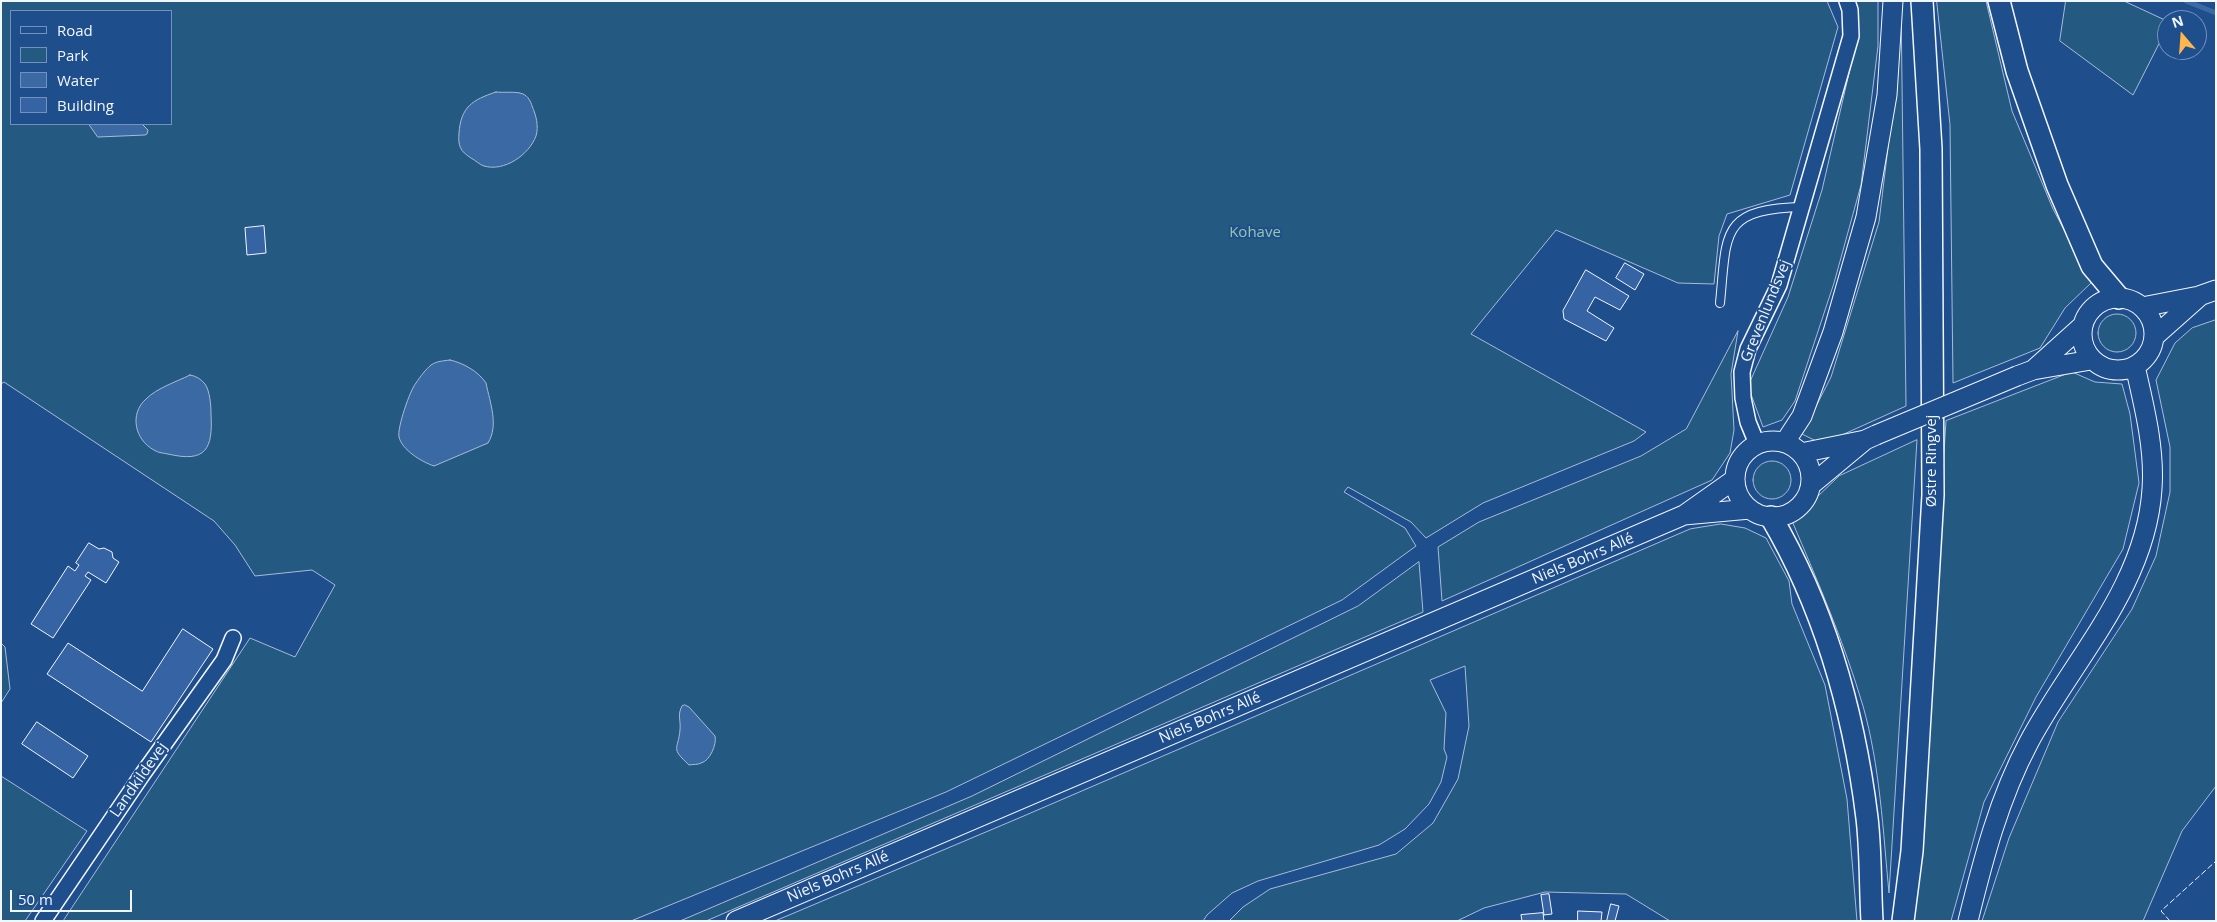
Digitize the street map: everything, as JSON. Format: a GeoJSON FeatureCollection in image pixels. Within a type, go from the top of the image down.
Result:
{"type":"FeatureCollection","features":[{"type":"Feature","properties":{"kind":"main road","name":"Østre Ringvej"},"geometry":{"type":"LineString","coordinates":[[1903,921],[1912,851],[1933,494],[1931,149],[1922,1]]}},
{"type":"Feature","properties":{"kind":"main road"},"geometry":{"type":"LineString","coordinates":[[1999,1],[2017,71],[2057,185],[2092,266],[2119,298]]}},
{"type":"Feature","properties":{"kind":"main road"},"geometry":{"type":"LineString","coordinates":[[1771,517],[1793,554],[1828,640],[1853,729],[1867,820],[1872,921]]}},
{"type":"Feature","properties":{"kind":"street","name":"Grevenlundsvej"},"geometry":{"type":"LineString","coordinates":[[1757,444],[1748,422],[1743,398],[1742,372],[1748,348],[1779,285],[1803,207],[1851,36],[1850,10],[1847,1]]}},
{"type":"Feature","properties":{"kind":"street"},"geometry":{"type":"LineString","coordinates":[[1785,442],[1802,416],[1833,332],[1866,217],[1887,96],[1892,1]]}},
{"type":"Feature","properties":{"kind":"street"},"geometry":{"type":"LineString","coordinates":[[2142,308],[2208,293]]}},
{"type":"Feature","properties":{"kind":"street"},"geometry":{"type":"LineString","coordinates":[[2154,337],[2208,293]]}},
{"type":"Feature","properties":{"kind":"street"},"geometry":{"type":"LineString","coordinates":[[2119,298],[2132,301],[2142,308],[2152,321],[2154,337],[2150,352],[2135,366],[2124,370],[2112,370],[2101,367],[2091,360],[2082,344],[2082,326],[2087,314],[2096,305],[2107,299],[2119,298]]}},
{"type":"Feature","properties":{"kind":"street"},"geometry":{"type":"LineString","coordinates":[[2025,373],[2082,326]]}},
{"type":"Feature","properties":{"kind":"street"},"geometry":{"type":"LineString","coordinates":[[1802,453],[1870,438],[2025,373],[2091,360]]}},
{"type":"Feature","properties":{"kind":"street"},"geometry":{"type":"LineString","coordinates":[[1968,921],[1996,818],[2028,743],[2119,596],[2144,538],[2152,489],[2149,426],[2135,366]]}},
{"type":"Feature","properties":{"kind":"street"},"geometry":{"type":"LineString","coordinates":[[1811,485],[1870,438]]}},
{"type":"Feature","properties":{"kind":"street"},"geometry":{"type":"LineString","coordinates":[[1771,441],[1785,442],[1802,453],[1811,471],[1811,485],[1806,498],[1797,508],[1785,515],[1771,517],[1750,509],[1739,495],[1735,478],[1741,458],[1757,444],[1771,441]]}},
{"type":"Feature","properties":{"kind":"street","name":"Niels Bohrs Allé"},"geometry":{"type":"LineString","coordinates":[[736,921],[1684,516],[1735,478]]}},
{"type":"Feature","properties":{"kind":"street","name":"Niels Bohrs Allé"},"geometry":{"type":"LineString","coordinates":[[1684,516],[1750,509]]}},
{"type":"Feature","properties":{"kind":"street","name":"Landkildevej"},"geometry":{"type":"LineString","coordinates":[[43,921],[142,775],[224,660],[233,638]]}},
{"type":"Feature","properties":{"kind":"lane"},"geometry":{"type":"LineString","coordinates":[[1720,303],[1726,239],[1738,222],[1750,214],[1772,208],[1803,207]]}},
{"type":"Feature","properties":{"kind":"green space","name":"Kohave"},"geometry":{"type":"Polygon","coordinates":[[[1,1],[1827,1],[1838,27],[1790,195],[1727,214],[1719,236],[1714,284],[1678,283],[1556,230],[1471,334],[1646,432],[1634,441],[1483,503],[1426,538],[1411,522],[1348,487],[1344,492],[1405,528],[1416,546],[1342,600],[946,792],[631,921],[63,921],[250,638],[295,657],[335,585],[312,570],[255,576],[235,545],[214,521],[4,382],[1,384],[1,1]]]}},
{"type":"Feature","properties":{"kind":"green space"},"geometry":{"type":"Polygon","coordinates":[[[1856,1],[1878,1],[1878,46],[1861,185],[1834,283],[1795,401],[1782,420],[1763,427],[1748,386],[1788,297],[1822,190],[1856,43],[1856,1]]]}},
{"type":"Feature","properties":{"kind":"green space"},"geometry":{"type":"Polygon","coordinates":[[[1901,1],[1906,406],[1822,444],[1802,434],[1831,377],[1879,222],[1890,131],[1901,1]]]}},
{"type":"Feature","properties":{"kind":"green space"},"geometry":{"type":"Polygon","coordinates":[[[1937,1],[1986,1],[2012,111],[2053,209],[2092,282],[2065,308],[2040,348],[1953,383],[1950,125],[1937,1]]]}},
{"type":"Feature","properties":{"kind":"green space"},"geometry":{"type":"Polygon","coordinates":[[[2066,1],[2124,1],[2157,16],[2157,48],[2133,95],[2060,41],[2066,1]]]}},
{"type":"Feature","properties":{"kind":"green space"},"geometry":{"type":"Polygon","coordinates":[[[2117,314],[2124,315],[2130,320],[2135,326],[2135,340],[2130,346],[2124,351],[2117,352],[2110,351],[2104,346],[2099,340],[2098,333],[2099,326],[2104,320],[2110,315],[2117,314]]]}},
{"type":"Feature","properties":{"kind":"green space"},"geometry":{"type":"Polygon","coordinates":[[[2216,320],[2216,786],[2182,831],[2143,921],[1982,921],[2009,838],[2058,722],[2132,609],[2156,556],[2170,492],[2170,447],[2156,380],[2175,343],[2192,328],[2216,320]]]}},
{"type":"Feature","properties":{"kind":"green space"},"geometry":{"type":"Polygon","coordinates":[[[1738,331],[1731,374],[1734,430],[1730,453],[1712,480],[1442,601],[1438,547],[1479,522],[1641,456],[1686,429],[1738,331]]]}},
{"type":"Feature","properties":{"kind":"green space"},"geometry":{"type":"Polygon","coordinates":[[[2072,372],[2095,382],[2122,384],[2130,414],[2139,483],[2123,549],[2036,697],[1984,802],[1951,921],[1914,921],[1946,421],[2072,372]]]}},
{"type":"Feature","properties":{"kind":"green space"},"geometry":{"type":"Polygon","coordinates":[[[1917,440],[1889,893],[1883,822],[1869,729],[1856,682],[1839,635],[1792,521],[1839,476],[1917,440]]]}},
{"type":"Feature","properties":{"kind":"green space"},"geometry":{"type":"Polygon","coordinates":[[[1772,461],[1779,462],[1785,467],[1790,473],[1790,487],[1785,493],[1779,498],[1772,499],[1765,498],[1759,493],[1754,487],[1753,480],[1754,473],[1759,467],[1765,462],[1772,461]]]}},
{"type":"Feature","properties":{"kind":"green space"},"geometry":{"type":"Polygon","coordinates":[[[1721,524],[1745,528],[1766,538],[1789,581],[1792,604],[1825,685],[1847,799],[1857,921],[1670,921],[1626,894],[1545,892],[1484,908],[1457,921],[1229,921],[1243,907],[1270,889],[1396,854],[1433,823],[1458,779],[1469,726],[1465,666],[1430,680],[1446,713],[1444,749],[1447,757],[1441,782],[1429,804],[1405,829],[1379,845],[1258,881],[1232,893],[1207,915],[1203,921],[775,921],[1690,529],[1721,524]]]}},
{"type":"Feature","properties":{"kind":"green space"},"geometry":{"type":"Polygon","coordinates":[[[1419,562],[1423,612],[706,921],[680,921],[972,796],[1358,606],[1419,562]]]}},
{"type":"Feature","properties":{"kind":"green space"},"geometry":{"type":"Polygon","coordinates":[[[1,643],[5,647],[10,689],[1,703],[1,643]]]}},
{"type":"Feature","properties":{"kind":"green space"},"geometry":{"type":"Polygon","coordinates":[[[1,776],[87,831],[25,921],[1,921],[1,776]]]}},
{"type":"Feature","properties":{"kind":"water"},"geometry":{"type":"Polygon","coordinates":[[[496,92],[517,93],[526,96],[535,113],[537,128],[536,136],[528,150],[507,164],[500,167],[492,167],[482,165],[464,153],[459,145],[459,133],[462,117],[469,106],[480,98],[496,92]]]}},
{"type":"Feature","properties":{"kind":"water"},"geometry":{"type":"Polygon","coordinates":[[[90,125],[143,125],[148,130],[145,135],[98,137],[90,125]]]}},
{"type":"Feature","properties":{"kind":"water"},"geometry":{"type":"Polygon","coordinates":[[[450,360],[470,368],[486,383],[493,414],[493,429],[488,443],[434,466],[424,462],[408,451],[401,442],[399,432],[407,401],[413,387],[431,365],[450,360]]]}},
{"type":"Feature","properties":{"kind":"water"},"geometry":{"type":"Polygon","coordinates":[[[190,375],[203,382],[209,394],[211,426],[208,444],[199,455],[181,456],[156,451],[142,440],[136,426],[137,412],[150,395],[190,375]]]}},
{"type":"Feature","properties":{"kind":"water"},"geometry":{"type":"Polygon","coordinates":[[[685,705],[715,736],[715,743],[710,756],[704,762],[698,764],[689,765],[677,752],[680,712],[682,706],[685,705]]]}},
{"type":"Feature","properties":{"kind":"building"},"geometry":{"type":"Polygon","coordinates":[[[264,226],[266,253],[247,255],[245,228],[264,226]]]}},
{"type":"Feature","properties":{"kind":"building"},"geometry":{"type":"Polygon","coordinates":[[[1625,263],[1644,274],[1635,290],[1616,278],[1625,263]]]}},
{"type":"Feature","properties":{"kind":"building"},"geometry":{"type":"Polygon","coordinates":[[[1586,270],[1629,296],[1620,310],[1595,297],[1587,311],[1614,328],[1606,341],[1564,319],[1563,311],[1586,270]]]}},
{"type":"Feature","properties":{"kind":"building"},"geometry":{"type":"Polygon","coordinates":[[[89,543],[99,549],[104,548],[112,552],[113,558],[119,562],[106,583],[88,572],[85,576],[91,580],[53,638],[31,624],[68,566],[75,571],[79,565],[76,563],[89,543]]]}},
{"type":"Feature","properties":{"kind":"building"},"geometry":{"type":"Polygon","coordinates":[[[183,629],[213,649],[151,742],[47,674],[68,643],[142,691],[183,629]]]}},
{"type":"Feature","properties":{"kind":"building"},"geometry":{"type":"Polygon","coordinates":[[[37,722],[88,756],[73,778],[22,744],[37,722]]]}},
{"type":"Feature","properties":{"kind":"building"},"geometry":{"type":"Polygon","coordinates":[[[1549,894],[1552,914],[1544,915],[1541,895],[1549,894]]]}},
{"type":"Feature","properties":{"kind":"building"},"geometry":{"type":"Polygon","coordinates":[[[1611,904],[1619,906],[1615,921],[1607,921],[1611,904]]]}},
{"type":"Feature","properties":{"kind":"building"},"geometry":{"type":"Polygon","coordinates":[[[1578,911],[1602,912],[1601,921],[1578,921],[1578,911]]]}},
{"type":"Feature","properties":{"kind":"building"},"geometry":{"type":"Polygon","coordinates":[[[1543,913],[1544,921],[1522,921],[1521,915],[1543,913]]]}},
{"type":"Feature","properties":{"kind":"waterway"},"geometry":{"type":"LineString","coordinates":[[2186,1],[2216,13]]}},
{"type":"Feature","properties":{"kind":"fence"},"geometry":{"type":"LineString","coordinates":[[2170,921],[2161,911],[2216,861]]}}]}
